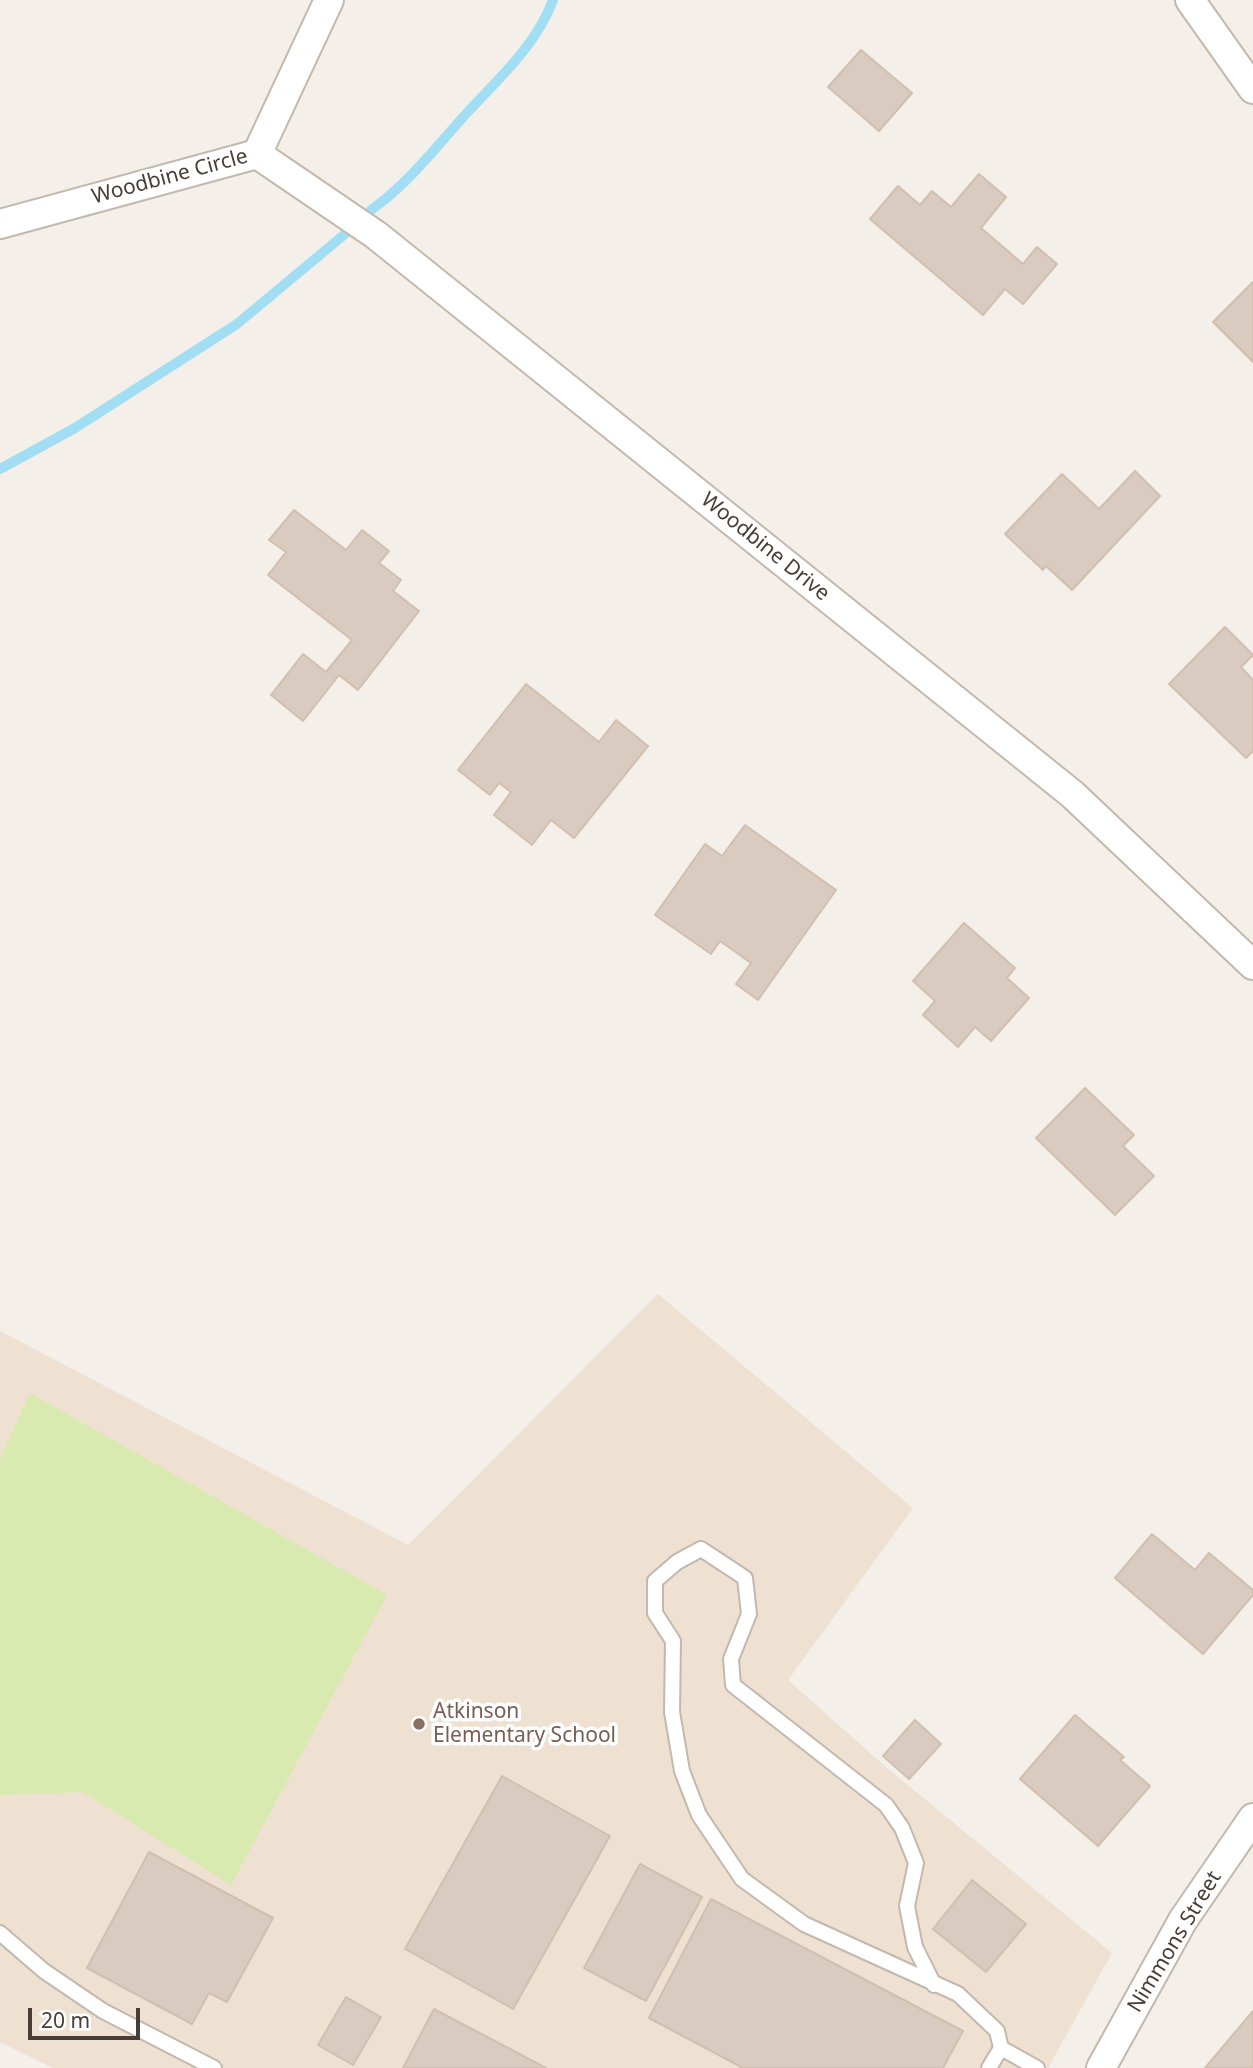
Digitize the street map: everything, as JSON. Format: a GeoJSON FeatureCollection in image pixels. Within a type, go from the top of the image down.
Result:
{"type":"FeatureCollection","features":[{"type":"Feature","properties":{"kind":"street","name":"Woodbine Circle"},"geometry":{"type":"LineString","coordinates":[[0,224],[257,154],[329,0]]}},
{"type":"Feature","properties":{"kind":"street"},"geometry":{"type":"LineString","coordinates":[[1190,0],[1253,89]]}},
{"type":"Feature","properties":{"kind":"street","name":"Woodbine Drive"},"geometry":{"type":"LineString","coordinates":[[257,154],[376,235],[1072,794],[1253,965]]}},
{"type":"Feature","properties":{"kind":"street","name":"Nimmons Street"},"geometry":{"type":"LineString","coordinates":[[1101,2068],[1183,1920],[1253,1818]]}},
{"type":"Feature","properties":{"kind":"lane"},"geometry":{"type":"LineString","coordinates":[[933,1985],[915,1947],[912,1933],[907,1906],[916,1863],[902,1828],[886,1805],[733,1685],[731,1659],[749,1614],[745,1578],[701,1549],[677,1562],[655,1581],[655,1613],[673,1640],[672,1712],[682,1771],[699,1815],[743,1879],[804,1924],[933,1985],[958,1994],[997,2031],[1001,2048],[989,2068]]}},
{"type":"Feature","properties":{"kind":"lane"},"geometry":{"type":"LineString","coordinates":[[0,1933],[44,1971],[103,2011],[214,2068]]}},
{"type":"Feature","properties":{"kind":"lane"},"geometry":{"type":"LineString","coordinates":[[1001,2048],[1037,2068]]}},
{"type":"Feature","properties":{"kind":"shaded area","name":"Atkinson Elementary School"},"geometry":{"type":"Polygon","coordinates":[[[658,1294],[913,1508],[788,1680],[887,1768],[1112,1953],[1048,2068],[53,2068],[0,2042],[0,1331],[408,1545],[658,1294]]]}},
{"type":"Feature","properties":{"kind":"green space"},"geometry":{"type":"Polygon","coordinates":[[[30,1393],[387,1595],[231,1885],[83,1792],[0,1795],[0,1459],[30,1393]]]}},
{"type":"Feature","properties":{"kind":"building"},"geometry":{"type":"Polygon","coordinates":[[[861,50],[912,93],[879,131],[828,87],[861,50]]]}},
{"type":"Feature","properties":{"kind":"building"},"geometry":{"type":"Polygon","coordinates":[[[979,174],[1006,197],[981,228],[1023,264],[1037,247],[1057,264],[1023,304],[1005,289],[983,315],[870,219],[898,186],[920,205],[932,191],[951,207],[979,174]]]}},
{"type":"Feature","properties":{"kind":"building"},"geometry":{"type":"Polygon","coordinates":[[[1253,282],[1253,362],[1213,322],[1253,282]]]}},
{"type":"Feature","properties":{"kind":"building"},"geometry":{"type":"Polygon","coordinates":[[[1135,471],[1160,496],[1072,590],[1046,566],[1043,570],[1005,534],[1062,474],[1099,509],[1135,471]]]}},
{"type":"Feature","properties":{"kind":"building"},"geometry":{"type":"Polygon","coordinates":[[[294,510],[346,550],[362,530],[389,551],[379,563],[401,580],[393,591],[419,611],[358,690],[339,675],[303,721],[271,695],[303,654],[326,672],[352,640],[268,575],[286,552],[269,540],[294,510]]]}},
{"type":"Feature","properties":{"kind":"building"},"geometry":{"type":"Polygon","coordinates":[[[1225,627],[1253,655],[1241,667],[1253,680],[1253,751],[1246,758],[1169,684],[1225,627]]]}},
{"type":"Feature","properties":{"kind":"building"},"geometry":{"type":"Polygon","coordinates":[[[526,684],[599,742],[616,720],[648,746],[574,838],[551,820],[532,845],[494,815],[511,792],[499,783],[490,795],[458,770],[526,684]]]}},
{"type":"Feature","properties":{"kind":"building"},"geometry":{"type":"Polygon","coordinates":[[[745,825],[836,890],[758,1000],[736,984],[751,963],[720,941],[711,954],[655,915],[705,844],[722,856],[745,825]]]}},
{"type":"Feature","properties":{"kind":"building"},"geometry":{"type":"Polygon","coordinates":[[[964,923],[1015,968],[1007,978],[1029,998],[991,1041],[975,1027],[958,1047],[923,1015],[935,1001],[913,981],[964,923]]]}},
{"type":"Feature","properties":{"kind":"building"},"geometry":{"type":"Polygon","coordinates":[[[1085,1088],[1134,1135],[1123,1146],[1154,1176],[1115,1215],[1036,1138],[1085,1088]]]}},
{"type":"Feature","properties":{"kind":"building"},"geometry":{"type":"Polygon","coordinates":[[[1152,1534],[1195,1570],[1209,1553],[1253,1590],[1253,1595],[1203,1654],[1115,1578],[1152,1534]]]}},
{"type":"Feature","properties":{"kind":"building"},"geometry":{"type":"Polygon","coordinates":[[[1075,1715],[1124,1757],[1120,1760],[1150,1786],[1098,1846],[1020,1779],[1075,1715]]]}},
{"type":"Feature","properties":{"kind":"building"},"geometry":{"type":"Polygon","coordinates":[[[915,1720],[941,1744],[909,1779],[883,1756],[915,1720]]]}},
{"type":"Feature","properties":{"kind":"building"},"geometry":{"type":"Polygon","coordinates":[[[502,1776],[610,1836],[513,2009],[405,1949],[502,1776]]]}},
{"type":"Feature","properties":{"kind":"building"},"geometry":{"type":"Polygon","coordinates":[[[149,1852],[273,1918],[227,2002],[209,1993],[192,2024],[87,1968],[149,1852]]]}},
{"type":"Feature","properties":{"kind":"building"},"geometry":{"type":"Polygon","coordinates":[[[640,1864],[702,1897],[646,2001],[584,1968],[640,1864]]]}},
{"type":"Feature","properties":{"kind":"building"},"geometry":{"type":"Polygon","coordinates":[[[972,1880],[1026,1924],[986,1972],[933,1929],[972,1880]]]}},
{"type":"Feature","properties":{"kind":"building"},"geometry":{"type":"Polygon","coordinates":[[[711,1899],[963,2031],[943,2068],[743,2068],[649,2018],[711,1899]]]}},
{"type":"Feature","properties":{"kind":"building"},"geometry":{"type":"Polygon","coordinates":[[[346,1997],[381,2017],[353,2065],[318,2045],[346,1997]]]}},
{"type":"Feature","properties":{"kind":"building"},"geometry":{"type":"Polygon","coordinates":[[[434,2009],[546,2068],[403,2068],[434,2009]]]}},
{"type":"Feature","properties":{"kind":"building"},"geometry":{"type":"Polygon","coordinates":[[[1253,2011],[1253,2068],[1205,2068],[1253,2011]]]}},
{"type":"Feature","properties":{"kind":"waterway"},"geometry":{"type":"LineString","coordinates":[[371,210],[409,177],[515,61],[537,32],[553,0]]}},
{"type":"Feature","properties":{"kind":"waterway"},"geometry":{"type":"LineString","coordinates":[[0,469],[75,428],[237,324],[345,234]]}},
{"type":"Feature","properties":{"kind":"place","name":"Atkinson Elementary School"},"geometry":{"type":"Point","coordinates":[419,1724]}}]}
